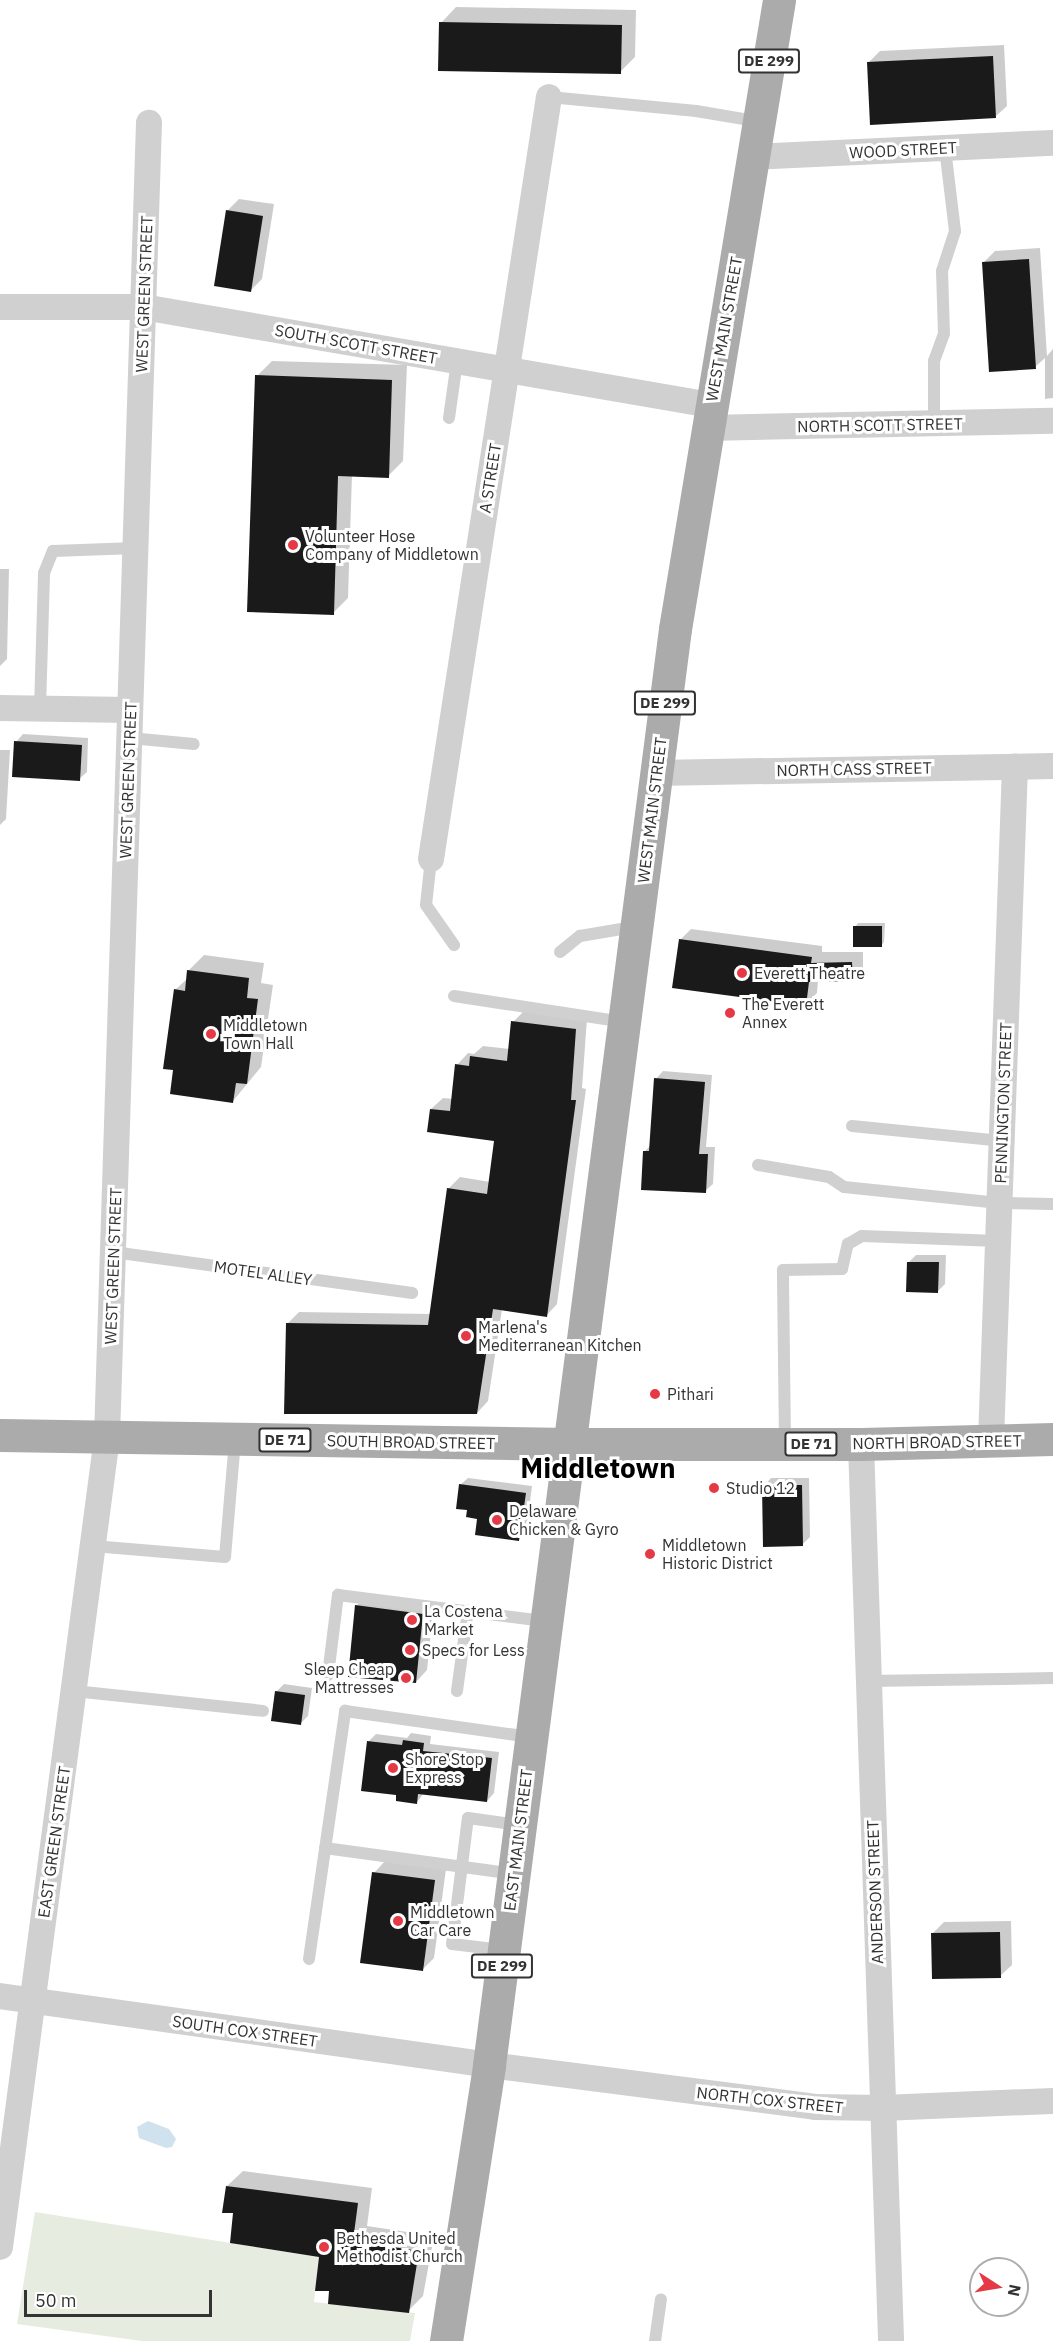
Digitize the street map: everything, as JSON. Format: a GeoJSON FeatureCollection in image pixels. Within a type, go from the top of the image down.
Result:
{"type":"FeatureCollection","features":[{"type":"Feature","properties":{"kind":"main road","name":"WEST MAIN STREET"},"geometry":{"type":"LineString","coordinates":[[570,1444],[656,773],[709,417],[779,0]]}},
{"type":"Feature","properties":{"kind":"main road","name":"SOUTH BROAD STREET"},"geometry":{"type":"LineString","coordinates":[[0,1436],[570,1444]]}},
{"type":"Feature","properties":{"kind":"main road","name":"NORTH BROAD STREET"},"geometry":{"type":"LineString","coordinates":[[570,1444],[861,1444],[1053,1439]]}},
{"type":"Feature","properties":{"kind":"main road","name":"EAST MAIN STREET"},"geometry":{"type":"LineString","coordinates":[[446,2341],[489,2065],[570,1444]]}},
{"type":"Feature","properties":{"kind":"street","name":"A STREET"},"geometry":{"type":"LineString","coordinates":[[431,859],[549,97]]}},
{"type":"Feature","properties":{"kind":"street","name":"WEST GREEN STREET"},"geometry":{"type":"LineString","coordinates":[[108,1437],[149,123]]}},
{"type":"Feature","properties":{"kind":"street","name":"WOOD STREET"},"geometry":{"type":"LineString","coordinates":[[753,157],[1053,142]]}},
{"type":"Feature","properties":{"kind":"street","name":"SOUTH SCOTT STREET"},"geometry":{"type":"LineString","coordinates":[[0,307],[143,307],[507,370],[709,417]]}},
{"type":"Feature","properties":{"kind":"street","name":"NORTH SCOTT STREET"},"geometry":{"type":"LineString","coordinates":[[709,417],[934,424],[1053,421]]}},
{"type":"Feature","properties":{"kind":"street"},"geometry":{"type":"LineString","coordinates":[[0,708],[130,710]]}},
{"type":"Feature","properties":{"kind":"street","name":"PENNINGTON STREET"},"geometry":{"type":"LineString","coordinates":[[991,1440],[1015,766]]}},
{"type":"Feature","properties":{"kind":"street","name":"NORTH CASS STREET"},"geometry":{"type":"LineString","coordinates":[[656,773],[1053,766]]}},
{"type":"Feature","properties":{"kind":"street","name":"EAST GREEN STREET"},"geometry":{"type":"LineString","coordinates":[[0,2247],[108,1437]]}},
{"type":"Feature","properties":{"kind":"street","name":"ANDERSON STREET"},"geometry":{"type":"LineString","coordinates":[[861,1444],[891,2341]]}},
{"type":"Feature","properties":{"kind":"street","name":"SOUTH COX STREET"},"geometry":{"type":"LineString","coordinates":[[0,1996],[489,2065]]}},
{"type":"Feature","properties":{"kind":"street","name":"NORTH COX STREET"},"geometry":{"type":"LineString","coordinates":[[489,2065],[816,2107],[883,2108],[1053,2101]]}},
{"type":"Feature","properties":{"kind":"lane"},"geometry":{"type":"LineString","coordinates":[[549,97],[696,111],[759,121]]}},
{"type":"Feature","properties":{"kind":"lane"},"geometry":{"type":"LineString","coordinates":[[934,424],[934,361],[944,334],[942,271],[954,231],[945,148]]}},
{"type":"Feature","properties":{"kind":"lane"},"geometry":{"type":"LineString","coordinates":[[449,418],[457,361]]}},
{"type":"Feature","properties":{"kind":"lane"},"geometry":{"type":"LineString","coordinates":[[40,709],[44,573],[53,551],[136,549]]}},
{"type":"Feature","properties":{"kind":"lane"},"geometry":{"type":"LineString","coordinates":[[130,738],[194,744]]}},
{"type":"Feature","properties":{"kind":"lane"},"geometry":{"type":"LineString","coordinates":[[431,859],[426,905],[454,945]]}},
{"type":"Feature","properties":{"kind":"lane"},"geometry":{"type":"LineString","coordinates":[[560,952],[580,936],[637,926]]}},
{"type":"Feature","properties":{"kind":"lane"},"geometry":{"type":"LineString","coordinates":[[454,996],[624,1023]]}},
{"type":"Feature","properties":{"kind":"lane"},"geometry":{"type":"LineString","coordinates":[[852,1126],[1001,1141]]}},
{"type":"Feature","properties":{"kind":"lane"},"geometry":{"type":"LineString","coordinates":[[758,1165],[829,1177],[844,1187],[999,1203],[1053,1204]]}},
{"type":"Feature","properties":{"kind":"lane"},"geometry":{"type":"LineString","coordinates":[[785,1444],[783,1270],[842,1269],[848,1244],[862,1236],[998,1241]]}},
{"type":"Feature","properties":{"kind":"lane","name":"MOTEL ALLEY"},"geometry":{"type":"LineString","coordinates":[[113,1252],[412,1293]]}},
{"type":"Feature","properties":{"kind":"lane"},"geometry":{"type":"LineString","coordinates":[[93,1546],[225,1557],[235,1440]]}},
{"type":"Feature","properties":{"kind":"lane"},"geometry":{"type":"LineString","coordinates":[[328,1675],[338,1595],[546,1621]]}},
{"type":"Feature","properties":{"kind":"lane"},"geometry":{"type":"LineString","coordinates":[[457,1691],[468,1611]]}},
{"type":"Feature","properties":{"kind":"lane"},"geometry":{"type":"LineString","coordinates":[[868,1681],[1053,1678]]}},
{"type":"Feature","properties":{"kind":"lane"},"geometry":{"type":"LineString","coordinates":[[74,1691],[263,1711]]}},
{"type":"Feature","properties":{"kind":"lane"},"geometry":{"type":"LineString","coordinates":[[309,1959],[345,1711],[532,1737]]}},
{"type":"Feature","properties":{"kind":"lane"},"geometry":{"type":"LineString","coordinates":[[504,1951],[452,1944],[468,1818],[520,1825]]}},
{"type":"Feature","properties":{"kind":"lane"},"geometry":{"type":"LineString","coordinates":[[325,1848],[514,1874]]}},
{"type":"Feature","properties":{"kind":"lane"},"geometry":{"type":"LineString","coordinates":[[655,2341],[661,2299]]}},
{"type":"Feature","properties":{"kind":"shaded area"},"geometry":{"type":"Polygon","coordinates":[[[35,2212],[319,2257],[314,2302],[415,2313],[410,2341],[142,2341],[17,2324],[35,2212]]]}},
{"type":"Feature","properties":{"kind":"water"},"geometry":{"type":"Polygon","coordinates":[[[148,2121],[169,2129],[176,2139],[172,2147],[166,2148],[139,2138],[137,2127],[148,2121]]]}},
{"type":"Feature","properties":{"kind":"building"},"geometry":{"type":"Polygon","coordinates":[[[439,22],[622,25],[621,74],[438,71],[439,22]]]}},
{"type":"Feature","properties":{"kind":"building"},"geometry":{"type":"Polygon","coordinates":[[[993,56],[996,118],[870,125],[867,62],[993,56]]]}},
{"type":"Feature","properties":{"kind":"building"},"geometry":{"type":"Polygon","coordinates":[[[226,210],[263,216],[251,292],[214,286],[226,210]]]}},
{"type":"Feature","properties":{"kind":"building"},"geometry":{"type":"Polygon","coordinates":[[[1029,259],[1036,369],[989,372],[982,262],[1029,259]]]}},
{"type":"Feature","properties":{"kind":"building","name":"Volunteer Hose Company of Middletown"},"geometry":{"type":"Polygon","coordinates":[[[255,375],[392,380],[389,478],[338,476],[334,615],[247,612],[255,375]]]}},
{"type":"Feature","properties":{"kind":"building"},"geometry":{"type":"Polygon","coordinates":[[[14,741],[82,745],[80,781],[12,777],[14,741]]]}},
{"type":"Feature","properties":{"kind":"building"},"geometry":{"type":"Polygon","coordinates":[[[853,926],[882,926],[882,947],[853,947],[853,926]]]}},
{"type":"Feature","properties":{"kind":"building","name":"Everett Theatre"},"geometry":{"type":"Polygon","coordinates":[[[679,939],[812,957],[811,963],[852,962],[853,981],[809,982],[806,1006],[672,988],[679,939]]]}},
{"type":"Feature","properties":{"kind":"building","name":"Middletown Town Hall"},"geometry":{"type":"Polygon","coordinates":[[[187,970],[249,978],[247,998],[258,999],[247,1084],[236,1083],[233,1103],[170,1094],[173,1070],[163,1069],[174,989],[185,991],[187,970]]]}},
{"type":"Feature","properties":{"kind":"building"},"geometry":{"type":"Polygon","coordinates":[[[511,1021],[576,1029],[571,1100],[576,1100],[547,1317],[493,1309],[477,1414],[284,1414],[286,1323],[428,1325],[447,1188],[487,1194],[494,1141],[427,1132],[430,1109],[450,1111],[455,1064],[469,1066],[470,1056],[507,1061],[511,1021]]]}},
{"type":"Feature","properties":{"kind":"building"},"geometry":{"type":"Polygon","coordinates":[[[654,1078],[705,1082],[699,1154],[708,1154],[706,1193],[641,1190],[643,1151],[649,1151],[654,1078]]]}},
{"type":"Feature","properties":{"kind":"building"},"geometry":{"type":"Polygon","coordinates":[[[907,1262],[939,1262],[938,1293],[906,1292],[907,1262]]]}},
{"type":"Feature","properties":{"kind":"building"},"geometry":{"type":"Polygon","coordinates":[[[459,1484],[526,1493],[519,1541],[475,1535],[477,1519],[466,1517],[467,1510],[456,1509],[459,1484]]]}},
{"type":"Feature","properties":{"kind":"building"},"geometry":{"type":"Polygon","coordinates":[[[762,1485],[802,1485],[803,1546],[763,1547],[762,1485]]]}},
{"type":"Feature","properties":{"kind":"building"},"geometry":{"type":"Polygon","coordinates":[[[355,1605],[423,1614],[416,1683],[348,1677],[355,1605]]]}},
{"type":"Feature","properties":{"kind":"building"},"geometry":{"type":"Polygon","coordinates":[[[275,1691],[305,1695],[301,1725],[271,1721],[275,1691]]]}},
{"type":"Feature","properties":{"kind":"building"},"geometry":{"type":"Polygon","coordinates":[[[403,1740],[424,1743],[423,1751],[492,1758],[487,1802],[418,1794],[417,1804],[396,1801],[396,1795],[361,1791],[367,1741],[402,1745],[403,1740]]]}},
{"type":"Feature","properties":{"kind":"building","name":"Middletown Car Care"},"geometry":{"type":"Polygon","coordinates":[[[372,1872],[435,1880],[423,1971],[360,1963],[372,1872]]]}},
{"type":"Feature","properties":{"kind":"building"},"geometry":{"type":"Polygon","coordinates":[[[1000,1932],[1001,1978],[932,1979],[931,1933],[1000,1932]]]}},
{"type":"Feature","properties":{"kind":"building","name":"Bethesda United Methodist Church"},"geometry":{"type":"Polygon","coordinates":[[[226,2186],[358,2203],[353,2241],[419,2251],[409,2313],[328,2304],[329,2291],[315,2291],[319,2257],[230,2243],[233,2213],[222,2213],[226,2186]]]}},
{"type":"Feature","properties":{"kind":"place","name":"Volunteer Hose Company of Middletown"},"geometry":{"type":"Point","coordinates":[293,545]}},
{"type":"Feature","properties":{"kind":"place","name":"Everett Theatre"},"geometry":{"type":"Point","coordinates":[742,973]}},
{"type":"Feature","properties":{"kind":"place","name":"The Everett Annex"},"geometry":{"type":"Point","coordinates":[730,1013]}},
{"type":"Feature","properties":{"kind":"place","name":"Middletown Town Hall"},"geometry":{"type":"Point","coordinates":[211,1034]}},
{"type":"Feature","properties":{"kind":"place","name":"Marlena's Mediterranean Kitchen"},"geometry":{"type":"Point","coordinates":[466,1336]}},
{"type":"Feature","properties":{"kind":"place","name":"Pithari"},"geometry":{"type":"Point","coordinates":[655,1394]}},
{"type":"Feature","properties":{"kind":"place","name":"Studio 12"},"geometry":{"type":"Point","coordinates":[714,1488]}},
{"type":"Feature","properties":{"kind":"place","name":"Delaware Chicken & Gyro"},"geometry":{"type":"Point","coordinates":[497,1520]}},
{"type":"Feature","properties":{"kind":"place","name":"Middletown Historic District"},"geometry":{"type":"Point","coordinates":[650,1554]}},
{"type":"Feature","properties":{"kind":"place","name":"La Costena Market"},"geometry":{"type":"Point","coordinates":[412,1620]}},
{"type":"Feature","properties":{"kind":"place","name":"Specs for Less"},"geometry":{"type":"Point","coordinates":[410,1650]}},
{"type":"Feature","properties":{"kind":"place","name":"Sleep Cheap Mattresses"},"geometry":{"type":"Point","coordinates":[406,1678]}},
{"type":"Feature","properties":{"kind":"place","name":"Shore Stop Express"},"geometry":{"type":"Point","coordinates":[393,1768]}},
{"type":"Feature","properties":{"kind":"place","name":"Middletown Car Care"},"geometry":{"type":"Point","coordinates":[398,1921]}},
{"type":"Feature","properties":{"kind":"place","name":"Bethesda United Methodist Church"},"geometry":{"type":"Point","coordinates":[324,2247]}},
{"type":"Feature","properties":{"kind":"district","name":"Middletown"},"geometry":{"type":"Point","coordinates":[598,1468]}}]}
